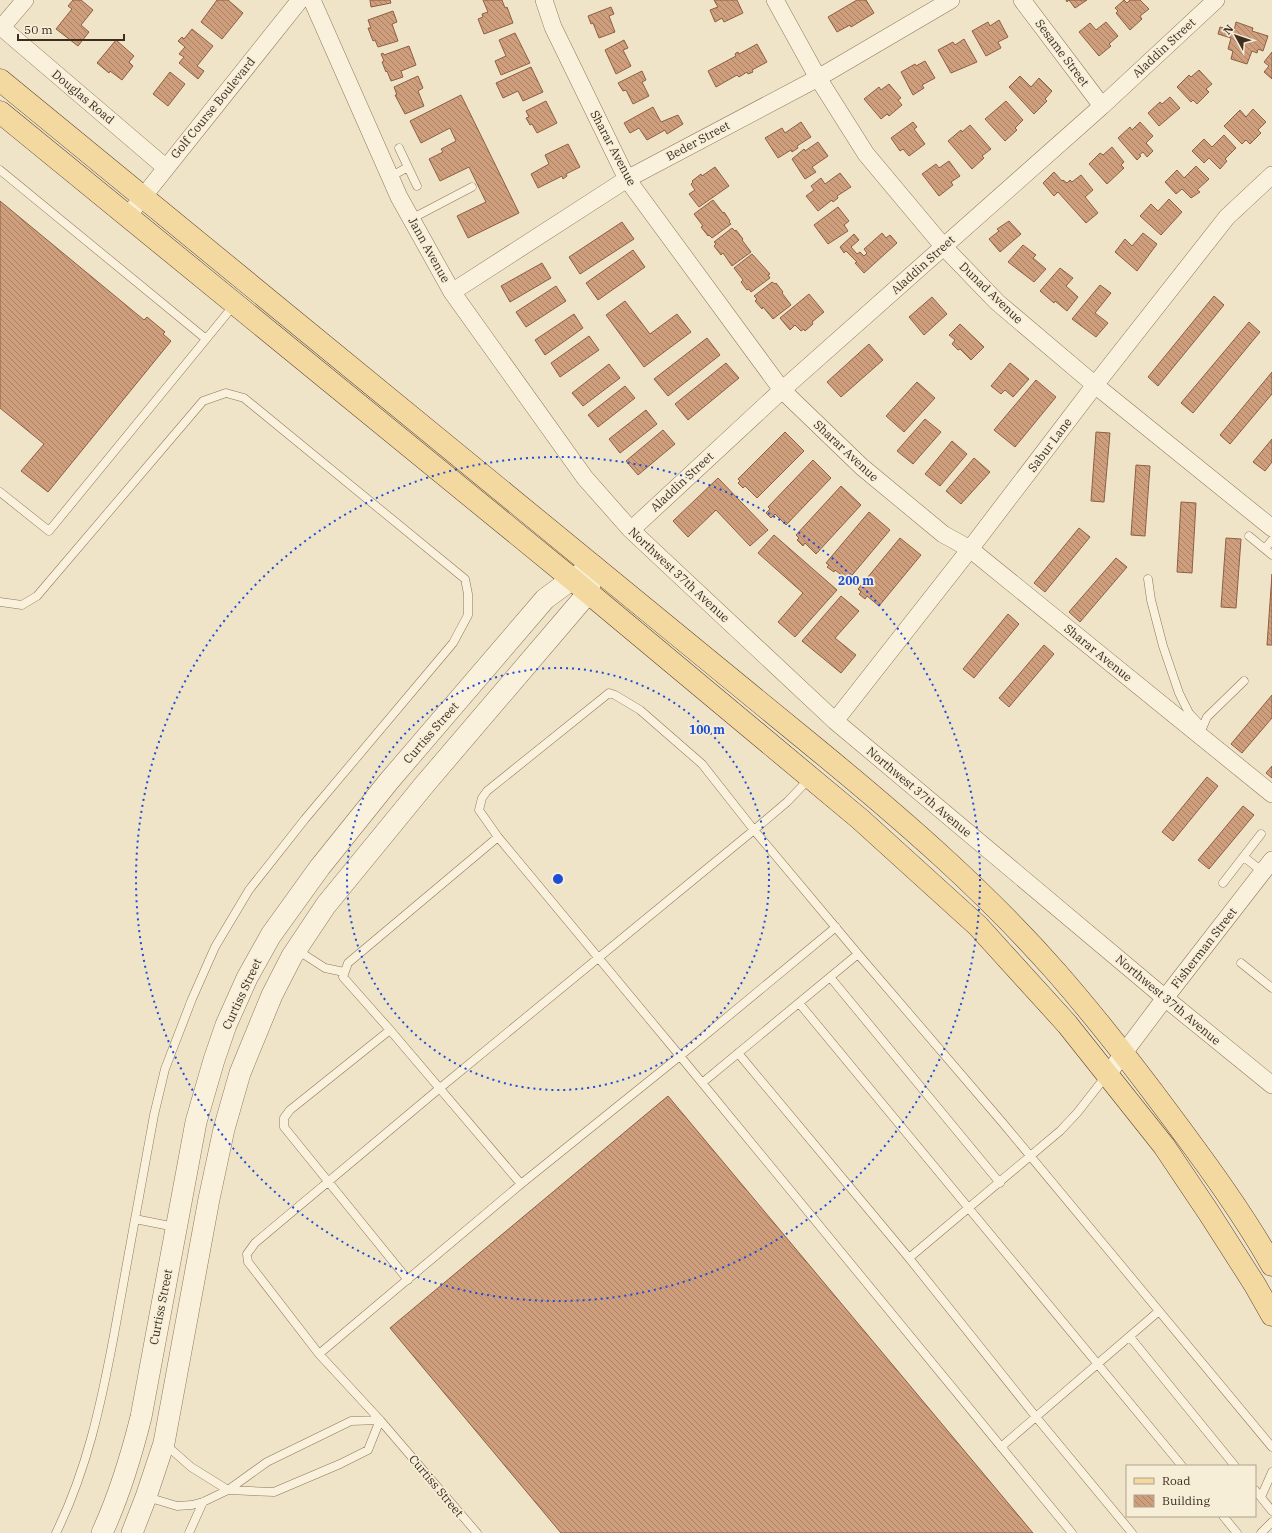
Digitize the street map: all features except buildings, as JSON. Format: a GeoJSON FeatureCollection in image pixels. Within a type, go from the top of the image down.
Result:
{"type":"FeatureCollection","features":[{"type":"Feature","properties":{"kind":"main road"},"geometry":{"type":"LineString","coordinates":[[0,80],[886,806],[944,858],[996,908],[1056,972],[1124,1053],[1212,1172],[1272,1265]]}},
{"type":"Feature","properties":{"kind":"main road"},"geometry":{"type":"LineString","coordinates":[[0,112],[572,579],[810,777],[866,824],[978,926],[1062,1018],[1164,1146],[1210,1213],[1272,1315]]}},
{"type":"Feature","properties":{"kind":"street"},"geometry":{"type":"LineString","coordinates":[[1,27],[25,0]]}},
{"type":"Feature","properties":{"kind":"street","name":"Golf Course Boulevard"},"geometry":{"type":"LineString","coordinates":[[127,217],[165,167],[300,0]]}},
{"type":"Feature","properties":{"kind":"street","name":"Jann Avenue"},"geometry":{"type":"LineString","coordinates":[[312,0],[390,177],[411,219],[452,292],[585,478]]}},
{"type":"Feature","properties":{"kind":"street","name":"Sharar Avenue"},"geometry":{"type":"LineString","coordinates":[[544,0],[553,28],[627,179],[782,390],[862,467],[943,534],[970,549],[1201,731],[1272,794]]}},
{"type":"Feature","properties":{"kind":"street","name":"Dunad Avenue"},"geometry":{"type":"LineString","coordinates":[[775,0],[818,78],[866,154],[943,246],[997,302],[1095,386],[1272,528]]}},
{"type":"Feature","properties":{"kind":"street","name":"Beder Street"},"geometry":{"type":"LineString","coordinates":[[452,292],[627,179],[818,78],[951,0]]}},
{"type":"Feature","properties":{"kind":"street","name":"Sesame Street"},"geometry":{"type":"LineString","coordinates":[[1022,0],[1102,106]]}},
{"type":"Feature","properties":{"kind":"street","name":"Aladdin Street"},"geometry":{"type":"LineString","coordinates":[[630,530],[782,390],[1102,106],[1216,0]]}},
{"type":"Feature","properties":{"kind":"street","name":"Douglas Road"},"geometry":{"type":"LineString","coordinates":[[1,27],[165,167]]}},
{"type":"Feature","properties":{"kind":"street","name":"Sabur Lane"},"geometry":{"type":"LineString","coordinates":[[834,721],[970,549],[1227,217],[1272,175]]}},
{"type":"Feature","properties":{"kind":"street","name":"Northwest 37th Avenue"},"geometry":{"type":"LineString","coordinates":[[585,478],[630,530],[834,721],[1165,998],[1272,1085]]}},
{"type":"Feature","properties":{"kind":"street"},"geometry":{"type":"LineString","coordinates":[[132,1533],[164,1443],[224,1129],[240,1073],[272,995],[294,952],[331,899],[426,784],[588,593],[594,566]]}},
{"type":"Feature","properties":{"kind":"street","name":"Curtiss Street"},"geometry":{"type":"LineString","coordinates":[[102,1533],[134,1445],[196,1122],[221,1038],[247,978],[271,935],[320,866],[394,775],[545,599],[572,579],[594,566]]}},
{"type":"Feature","properties":{"kind":"street","name":"Fisherman Street"},"geometry":{"type":"LineString","coordinates":[[1108,1074],[1268,866]]}},
{"type":"Feature","properties":{"kind":"street"},"geometry":{"type":"LineString","coordinates":[[290,908],[286,940],[294,952]]}},
{"type":"Feature","properties":{"kind":"street"},"geometry":{"type":"LineString","coordinates":[[120,1487],[146,1497]]}},
{"type":"Feature","properties":{"kind":"lane"},"geometry":{"type":"LineString","coordinates":[[399,148],[417,186]]}},
{"type":"Feature","properties":{"kind":"lane"},"geometry":{"type":"LineString","coordinates":[[390,177],[408,167]]}},
{"type":"Feature","properties":{"kind":"lane"},"geometry":{"type":"LineString","coordinates":[[0,170],[206,339]]}},
{"type":"Feature","properties":{"kind":"lane"},"geometry":{"type":"LineString","coordinates":[[411,219],[472,187]]}},
{"type":"Feature","properties":{"kind":"lane"},"geometry":{"type":"LineString","coordinates":[[0,492],[48,531],[234,304]]}},
{"type":"Feature","properties":{"kind":"lane"},"geometry":{"type":"LineString","coordinates":[[0,602],[22,605],[37,596],[203,401],[226,392],[244,398],[465,579],[468,594],[468,615],[453,643],[305,819],[249,890],[215,947],[192,999],[166,1069],[154,1115],[94,1434],[75,1491],[56,1533]]}},
{"type":"Feature","properties":{"kind":"lane"},"geometry":{"type":"LineString","coordinates":[[1249,536],[1272,555]]}},
{"type":"Feature","properties":{"kind":"lane"},"geometry":{"type":"LineString","coordinates":[[1265,549],[1272,540]]}},
{"type":"Feature","properties":{"kind":"lane"},"geometry":{"type":"LineString","coordinates":[[1148,580],[1151,600],[1162,646],[1179,693],[1189,713],[1201,731]]}},
{"type":"Feature","properties":{"kind":"lane"},"geometry":{"type":"LineString","coordinates":[[1201,731],[1207,717],[1244,681]]}},
{"type":"Feature","properties":{"kind":"lane"},"geometry":{"type":"LineString","coordinates":[[1072,1533],[498,837],[479,810],[482,798],[487,791],[608,693],[615,695],[640,710],[702,764],[754,830],[1031,1157],[1272,1447]]}},
{"type":"Feature","properties":{"kind":"lane"},"geometry":{"type":"LineString","coordinates":[[328,1182],[598,957],[754,830],[787,802],[810,777]]}},
{"type":"Feature","properties":{"kind":"lane"},"geometry":{"type":"LineString","coordinates":[[1223,883],[1261,834]]}},
{"type":"Feature","properties":{"kind":"lane"},"geometry":{"type":"LineString","coordinates":[[498,837],[348,963],[343,977],[521,1184]]}},
{"type":"Feature","properties":{"kind":"lane"},"geometry":{"type":"LineString","coordinates":[[1244,857],[1268,866]]}},
{"type":"Feature","properties":{"kind":"lane"},"geometry":{"type":"LineString","coordinates":[[319,1354],[521,1184],[680,1056],[836,927]]}},
{"type":"Feature","properties":{"kind":"lane"},"geometry":{"type":"LineString","coordinates":[[294,952],[325,968],[344,972]]}},
{"type":"Feature","properties":{"kind":"lane"},"geometry":{"type":"LineString","coordinates":[[702,1083],[858,954]]}},
{"type":"Feature","properties":{"kind":"lane"},"geometry":{"type":"LineString","coordinates":[[1241,962],[1272,988]]}},
{"type":"Feature","properties":{"kind":"lane"},"geometry":{"type":"LineString","coordinates":[[830,977],[1000,1182]]}},
{"type":"Feature","properties":{"kind":"lane"},"geometry":{"type":"LineString","coordinates":[[799,1003],[1181,1465]]}},
{"type":"Feature","properties":{"kind":"lane"},"geometry":{"type":"LineString","coordinates":[[390,1030],[290,1110],[284,1118],[284,1127],[408,1280]]}},
{"type":"Feature","properties":{"kind":"lane"},"geometry":{"type":"LineString","coordinates":[[738,1053],[909,1258],[1036,1417],[1132,1533]]}},
{"type":"Feature","properties":{"kind":"lane"},"geometry":{"type":"LineString","coordinates":[[909,1258],[1060,1132],[1108,1074]]}},
{"type":"Feature","properties":{"kind":"lane","name":"Curtiss Street"},"geometry":{"type":"LineString","coordinates":[[328,1182],[255,1243],[247,1254],[248,1262],[319,1354],[380,1420],[476,1533]]}},
{"type":"Feature","properties":{"kind":"lane"},"geometry":{"type":"LineString","coordinates":[[135,1219],[175,1227]]}},
{"type":"Feature","properties":{"kind":"lane"},"geometry":{"type":"LineString","coordinates":[[1001,1447],[1159,1311]]}},
{"type":"Feature","properties":{"kind":"lane"},"geometry":{"type":"LineString","coordinates":[[1130,1337],[1234,1465]]}},
{"type":"Feature","properties":{"kind":"lane"},"geometry":{"type":"LineString","coordinates":[[146,1497],[177,1506],[192,1505],[203,1502],[228,1490],[267,1462],[351,1421],[380,1420],[368,1450],[340,1464],[274,1492],[228,1490],[191,1467],[164,1443]]}},
{"type":"Feature","properties":{"kind":"lane"},"geometry":{"type":"LineString","coordinates":[[1261,1497],[1272,1472]]}},
{"type":"Feature","properties":{"kind":"lane"},"geometry":{"type":"LineString","coordinates":[[1256,1491],[1272,1511]]}},
{"type":"Feature","properties":{"kind":"lane"},"geometry":{"type":"LineString","coordinates":[[189,1533],[203,1502]]}},
{"type":"Feature","properties":{"kind":"lane"},"geometry":{"type":"LineString","coordinates":[[1224,1517],[1237,1533]]}},
{"type":"Feature","properties":{"kind":"lane"},"geometry":{"type":"LineString","coordinates":[[1261,1533],[1272,1522]]}}]}
